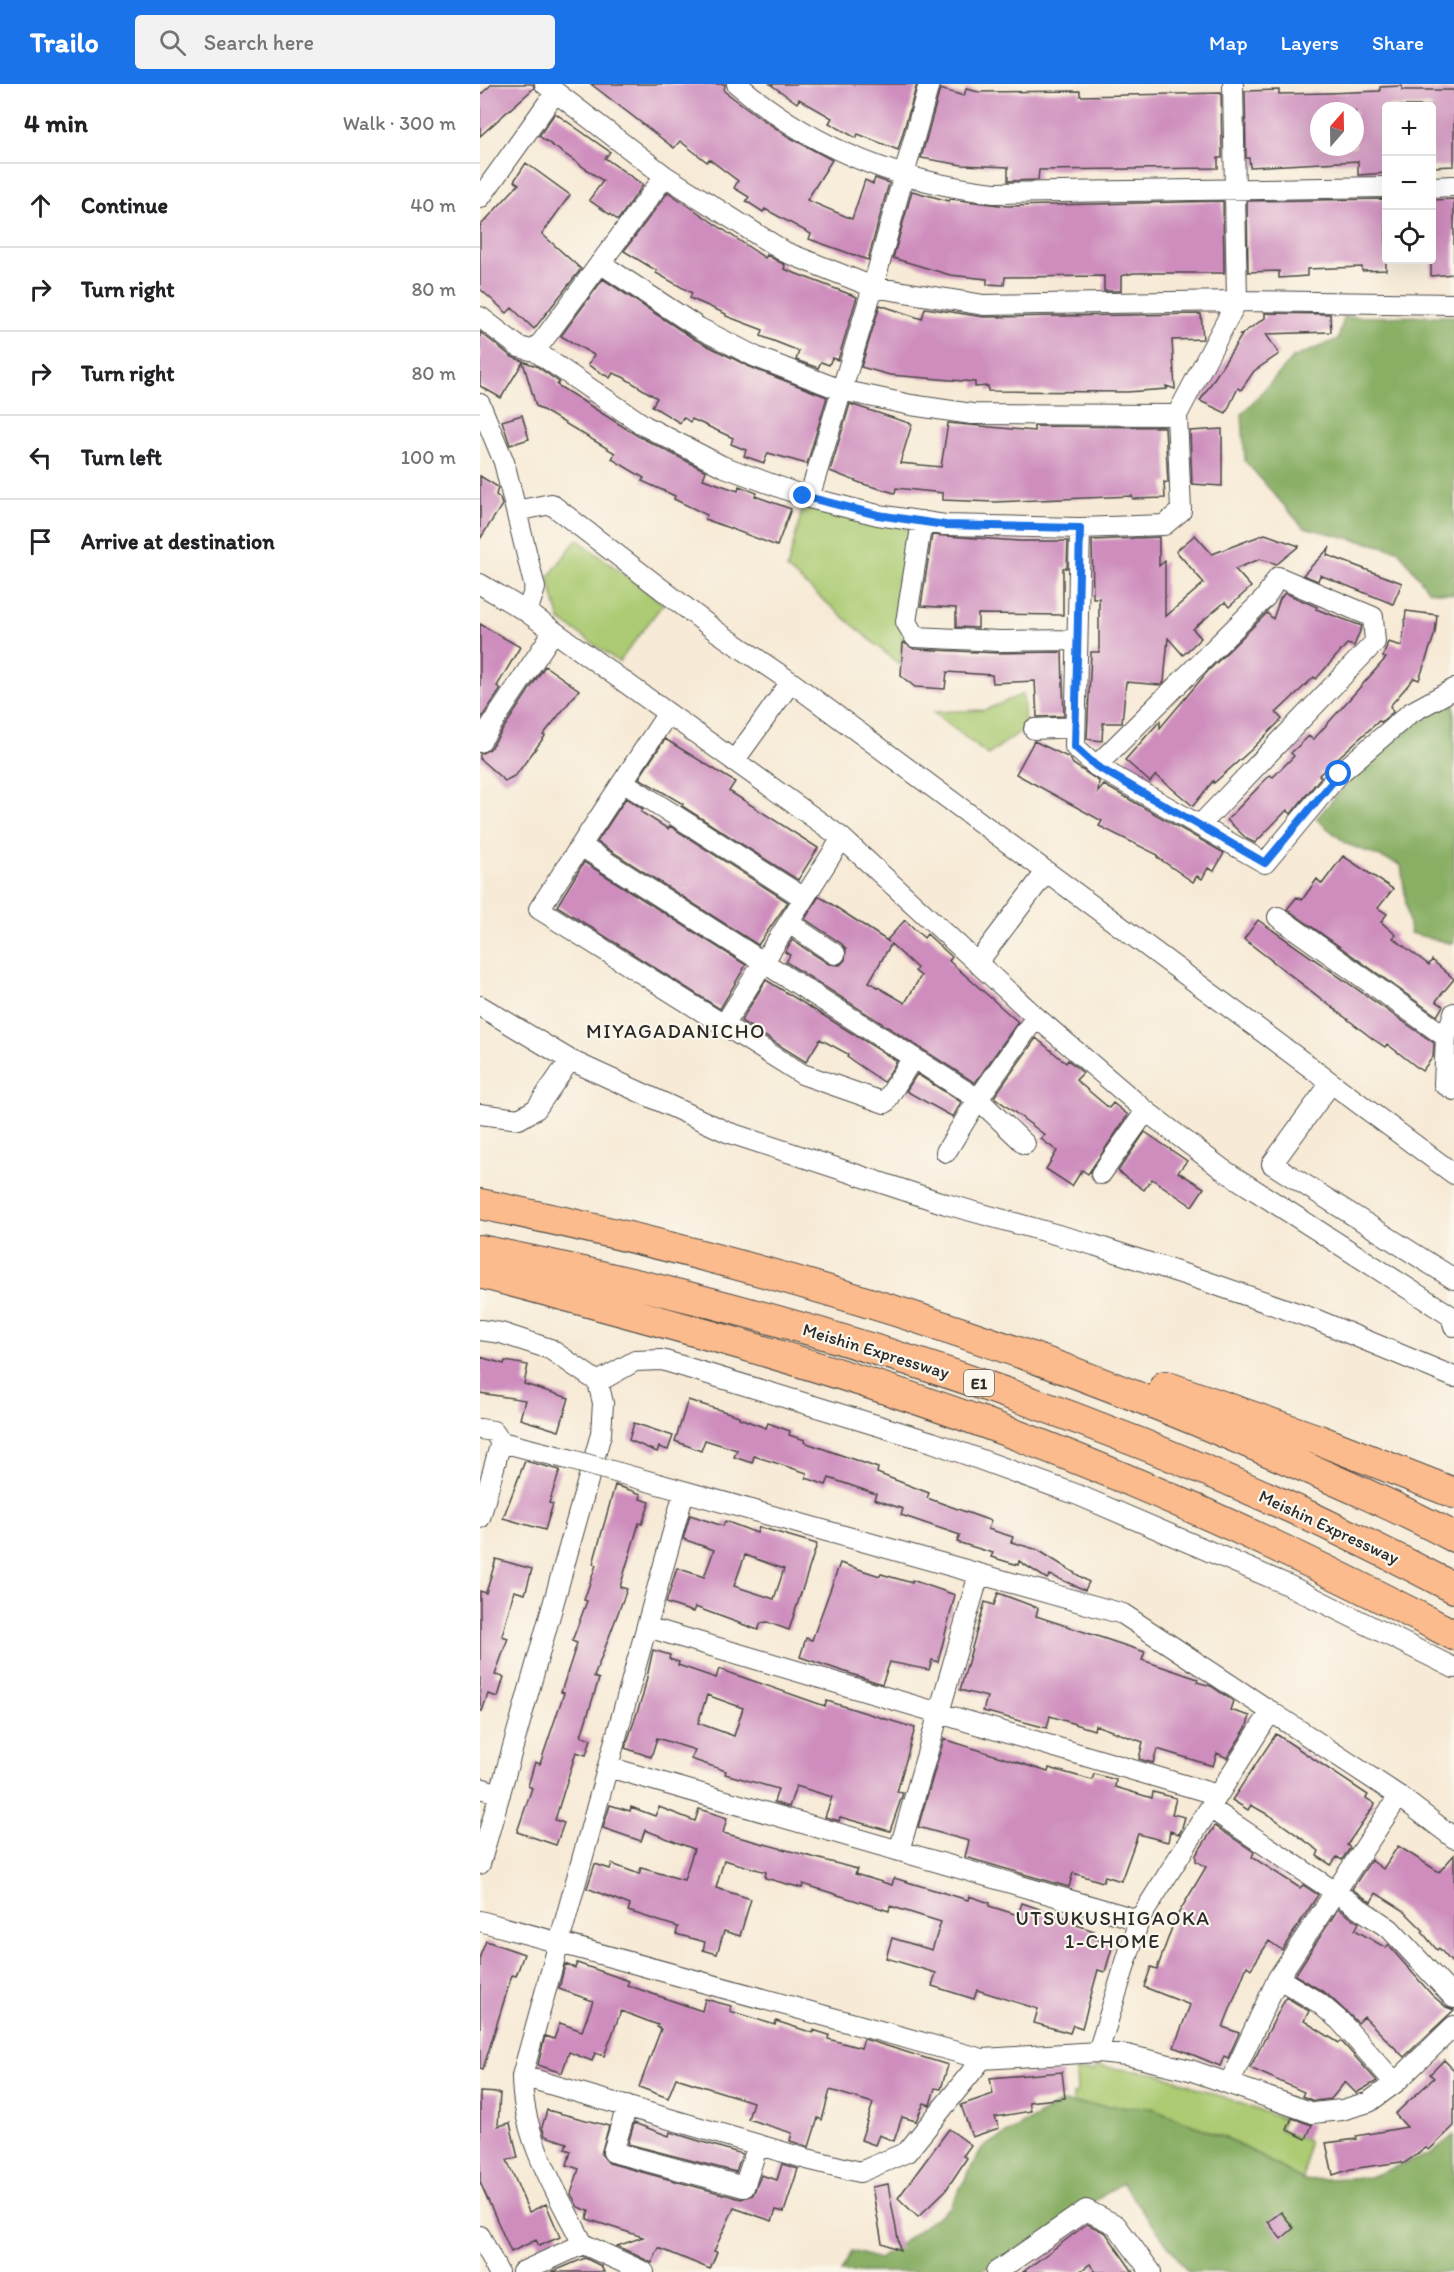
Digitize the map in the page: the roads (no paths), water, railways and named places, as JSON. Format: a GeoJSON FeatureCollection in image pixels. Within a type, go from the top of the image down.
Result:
{"type":"FeatureCollection","features":[{"type":"Feature","properties":{"kind":"highway"},"geometry":{"type":"LineString","coordinates":[[480,1187],[605,1213],[719,1241],[892,1290],[1319,1440],[1454,1494]]}},
{"type":"Feature","properties":{"kind":"highway","name":"E1"},"geometry":{"type":"LineString","coordinates":[[480,1204],[603,1229],[746,1265],[886,1307],[1025,1353],[1167,1407],[1307,1468],[1454,1538]]}},
{"type":"Feature","properties":{"kind":"highway","name":"Meishin Expressway"},"geometry":{"type":"LineString","coordinates":[[480,1250],[590,1271],[734,1308],[869,1347],[1013,1394],[1153,1448],[1276,1501],[1454,1588]]}},
{"type":"Feature","properties":{"kind":"highway"},"geometry":{"type":"LineString","coordinates":[[480,1274],[722,1340],[1006,1431],[1227,1524],[1365,1588],[1454,1635]]}},
{"type":"Feature","properties":{"kind":"street"},"geometry":{"type":"LineString","coordinates":[[737,84],[760,104],[801,132],[850,158],[903,177],[950,188],[994,193],[1382,187]]}},
{"type":"Feature","properties":{"kind":"street"},"geometry":{"type":"LineString","coordinates":[[809,498],[873,287],[929,84]]}},
{"type":"Feature","properties":{"kind":"street"},"geometry":{"type":"LineString","coordinates":[[480,317],[519,347],[535,351],[645,426],[722,466],[809,498],[878,515],[945,525],[1080,528],[1164,525],[1181,510],[1177,415],[1237,301],[1233,84]]}},
{"type":"Feature","properties":{"kind":"street"},"geometry":{"type":"LineString","coordinates":[[480,198],[550,89],[665,176],[785,252],[873,287],[984,305],[1237,301],[1454,304]]}},
{"type":"Feature","properties":{"kind":"street"},"geometry":{"type":"LineString","coordinates":[[535,351],[665,176]]}},
{"type":"Feature","properties":{"kind":"street"},"geometry":{"type":"LineString","coordinates":[[1436,187],[1454,186]]}},
{"type":"Feature","properties":{"kind":"street"},"geometry":{"type":"LineString","coordinates":[[600,263],[699,328],[756,357],[841,390],[911,405],[972,414],[1177,415]]}},
{"type":"Feature","properties":{"kind":"street"},"geometry":{"type":"LineString","coordinates":[[480,404],[504,462],[535,588],[527,612]]}},
{"type":"Feature","properties":{"kind":"street"},"geometry":{"type":"LineString","coordinates":[[516,511],[551,504],[716,631],[791,682],[1454,1174]]}},
{"type":"Feature","properties":{"kind":"street"},"geometry":{"type":"LineString","coordinates":[[922,521],[906,622],[915,637],[999,641],[1077,640]]}},
{"type":"Feature","properties":{"kind":"street"},"geometry":{"type":"LineString","coordinates":[[1080,528],[1075,747],[1096,766],[1265,863],[1339,774],[1410,713],[1454,689]]}},
{"type":"Feature","properties":{"kind":"street"},"geometry":{"type":"LineString","coordinates":[[1096,766],[1265,598],[1278,577],[1373,617],[1376,642],[1200,825]]}},
{"type":"Feature","properties":{"kind":"street"},"geometry":{"type":"LineString","coordinates":[[480,584],[555,631],[842,838],[1036,1017],[1146,1111],[1222,1169],[1451,1316],[1454,1326]]}},
{"type":"Feature","properties":{"kind":"street"},"geometry":{"type":"LineString","coordinates":[[480,742],[555,631]]}},
{"type":"Feature","properties":{"kind":"street"},"geometry":{"type":"LineString","coordinates":[[734,761],[791,682]]}},
{"type":"Feature","properties":{"kind":"street"},"geometry":{"type":"LineString","coordinates":[[668,713],[539,909],[802,1074],[885,1103],[912,1059]]}},
{"type":"Feature","properties":{"kind":"street"},"geometry":{"type":"LineString","coordinates":[[1034,729],[1075,727]]}},
{"type":"Feature","properties":{"kind":"street"},"geometry":{"type":"LineString","coordinates":[[623,782],[804,898]]}},
{"type":"Feature","properties":{"kind":"street"},"geometry":{"type":"LineString","coordinates":[[724,1025],[842,838]]}},
{"type":"Feature","properties":{"kind":"street"},"geometry":{"type":"LineString","coordinates":[[580,846],[978,1099],[1025,1144]]}},
{"type":"Feature","properties":{"kind":"street"},"geometry":{"type":"LineString","coordinates":[[978,962],[1046,872]]}},
{"type":"Feature","properties":{"kind":"street"},"geometry":{"type":"LineString","coordinates":[[1278,917],[1446,1037]]}},
{"type":"Feature","properties":{"kind":"street"},"geometry":{"type":"LineString","coordinates":[[789,923],[835,954]]}},
{"type":"Feature","properties":{"kind":"street"},"geometry":{"type":"LineString","coordinates":[[480,1006],[570,1060],[727,1132],[946,1204],[1094,1245],[1202,1280],[1317,1320],[1454,1375]]}},
{"type":"Feature","properties":{"kind":"street"},"geometry":{"type":"LineString","coordinates":[[1454,1013],[1446,1037],[1444,1083],[1454,1090]]}},
{"type":"Feature","properties":{"kind":"street"},"geometry":{"type":"LineString","coordinates":[[946,1152],[978,1099],[1036,1017]]}},
{"type":"Feature","properties":{"kind":"street"},"geometry":{"type":"LineString","coordinates":[[480,1114],[519,1119],[536,1109],[570,1060]]}},
{"type":"Feature","properties":{"kind":"street"},"geometry":{"type":"LineString","coordinates":[[1330,1083],[1272,1164],[1454,1279]]}},
{"type":"Feature","properties":{"kind":"street"},"geometry":{"type":"LineString","coordinates":[[1101,1174],[1146,1111]]}},
{"type":"Feature","properties":{"kind":"street"},"geometry":{"type":"LineString","coordinates":[[480,1330],[501,1333],[550,1348],[598,1382],[603,1403],[601,1434],[480,1864]]}},
{"type":"Feature","properties":{"kind":"street"},"geometry":{"type":"LineString","coordinates":[[598,1382],[635,1361],[662,1360],[932,1442],[1078,1495],[1192,1543],[1288,1585],[1454,1668]]}},
{"type":"Feature","properties":{"kind":"street"},"geometry":{"type":"LineString","coordinates":[[480,1429],[493,1431],[501,1442],[1122,1614],[1399,1796],[1454,1838]]}},
{"type":"Feature","properties":{"kind":"street"},"geometry":{"type":"LineString","coordinates":[[480,1518],[501,1442]]}},
{"type":"Feature","properties":{"kind":"street"},"geometry":{"type":"LineString","coordinates":[[644,2272],[583,2244],[532,2140],[522,2100],[522,2076],[684,1492]]}},
{"type":"Feature","properties":{"kind":"street"},"geometry":{"type":"LineString","coordinates":[[899,1851],[979,1574]]}},
{"type":"Feature","properties":{"kind":"street"},"geometry":{"type":"LineString","coordinates":[[647,1627],[940,1711],[1214,1801],[1390,1929],[1454,1998]]}},
{"type":"Feature","properties":{"kind":"street"},"geometry":{"type":"LineString","coordinates":[[1098,2052],[1139,1920],[1271,1711]]}},
{"type":"Feature","properties":{"kind":"street"},"geometry":{"type":"LineString","coordinates":[[608,1767],[1139,1920]]}},
{"type":"Feature","properties":{"kind":"street"},"geometry":{"type":"LineString","coordinates":[[480,1788],[500,1794]]}},
{"type":"Feature","properties":{"kind":"street"},"geometry":{"type":"LineString","coordinates":[[1229,2084],[1278,1978],[1399,1796]]}},
{"type":"Feature","properties":{"kind":"street"},"geometry":{"type":"LineString","coordinates":[[480,1921],[982,2059],[1098,2052],[1127,2055],[1190,2070],[1314,2113],[1342,2110],[1369,2102],[1395,2083],[1454,2026]]}},
{"type":"Feature","properties":{"kind":"street"},"geometry":{"type":"LineString","coordinates":[[1278,1978],[1319,2003],[1340,2021],[1395,2083]]}},
{"type":"Feature","properties":{"kind":"street"},"geometry":{"type":"LineString","coordinates":[[522,2076],[758,2145],[860,2172],[907,2152],[982,2059]]}},
{"type":"Feature","properties":{"kind":"street"},"geometry":{"type":"LineString","coordinates":[[627,2106],[613,2152],[744,2187],[758,2145]]}},
{"type":"Feature","properties":{"kind":"street"},"geometry":{"type":"LineString","coordinates":[[996,2272],[1086,2210],[1116,2225],[1151,2272]]}},
{"type":"Feature","properties":{"kind":"street"},"geometry":{"type":"LineString","coordinates":[[480,2236],[498,2272]]}},
{"type":"Feature","properties":{"kind":"street"},"geometry":{"type":"LineString","coordinates":[[522,2272],[583,2244]]}},
{"type":"Feature","properties":{"kind":"district","name":"MIYAGADANICHO"},"geometry":{"type":"Point","coordinates":[676,1031]}},
{"type":"Feature","properties":{"kind":"district","name":"UTSUKUSHIGAOKA 1-CHOME"},"geometry":{"type":"Point","coordinates":[1113,1930]}}]}
